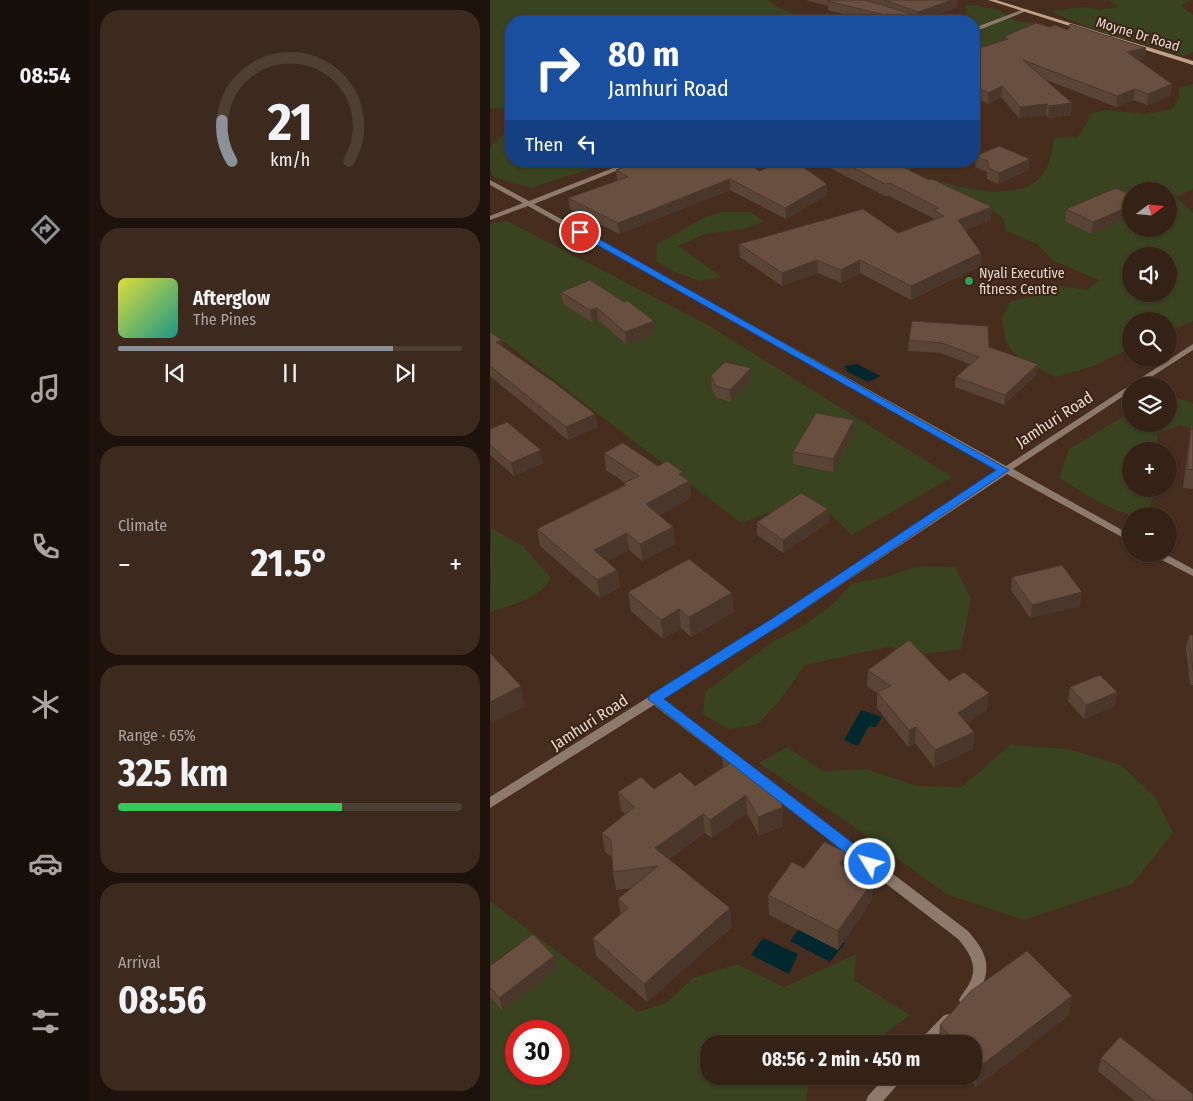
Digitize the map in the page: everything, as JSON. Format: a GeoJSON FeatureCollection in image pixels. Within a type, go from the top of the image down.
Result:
{"type":"FeatureCollection","features":[{"type":"Feature","properties":{"kind":"main road","name":"Moyne Dr Road"},"geometry":{"type":"LineString","coordinates":[[991,0],[1193,63]]}},
{"type":"Feature","properties":{"kind":"street"},"geometry":{"type":"LineString","coordinates":[[980,28],[1026,10]]}},
{"type":"Feature","properties":{"kind":"street"},"geometry":{"type":"LineString","coordinates":[[490,218],[623,167]]}},
{"type":"Feature","properties":{"kind":"street"},"geometry":{"type":"LineString","coordinates":[[490,182],[1122,534]]}},
{"type":"Feature","properties":{"kind":"street","name":"Jamhuri Road"},"geometry":{"type":"LineString","coordinates":[[1146,377],[1193,346]]}},
{"type":"Feature","properties":{"kind":"street","name":"Jamhuri Road"},"geometry":{"type":"LineString","coordinates":[[490,803],[778,621],[1122,393]]}},
{"type":"Feature","properties":{"kind":"street"},"geometry":{"type":"LineString","coordinates":[[1173,562],[1193,573]]}},
{"type":"Feature","properties":{"kind":"street"},"geometry":{"type":"LineString","coordinates":[[655,699],[962,935],[975,949],[982,964],[979,981],[967,999],[934,1035]]}},
{"type":"Feature","properties":{"kind":"street"},"geometry":{"type":"LineString","coordinates":[[873,1101],[888,1085]]}},
{"type":"Feature","properties":{"kind":"green space"},"geometry":{"type":"Polygon","coordinates":[[[490,0],[768,0],[779,8],[798,15],[505,15],[505,108],[490,109],[490,0]]]}},
{"type":"Feature","properties":{"kind":"green space"},"geometry":{"type":"Polygon","coordinates":[[[1108,0],[1192,0],[1181,6],[1193,15],[1193,52],[1184,56],[1092,29],[1050,11],[1085,7],[1100,10],[1119,7],[1108,0]]]}},
{"type":"Feature","properties":{"kind":"green space"},"geometry":{"type":"Polygon","coordinates":[[[975,5],[1000,10],[1015,21],[1044,24],[1054,30],[1009,44],[992,44],[991,48],[980,49],[980,15],[966,15],[965,6],[975,5]]]}},
{"type":"Feature","properties":{"kind":"green space"},"geometry":{"type":"Polygon","coordinates":[[[1193,84],[1193,189],[1178,196],[1178,182],[1122,182],[1122,238],[1178,238],[1178,199],[1193,213],[1193,321],[1177,328],[1177,312],[1122,312],[1122,352],[1094,366],[1055,377],[1018,357],[1006,343],[1002,318],[1010,302],[1048,293],[1048,284],[1087,290],[1099,280],[1054,261],[1037,244],[1006,231],[1003,218],[981,203],[923,177],[971,189],[1007,191],[1023,188],[1037,181],[1047,168],[1054,138],[1078,137],[1087,123],[1090,114],[1104,110],[1147,114],[1172,109],[1179,98],[1179,88],[1193,84]]]}},
{"type":"Feature","properties":{"kind":"green space"},"geometry":{"type":"Polygon","coordinates":[[[505,133],[505,167],[596,167],[531,188],[494,177],[490,169],[490,148],[505,133]]]}},
{"type":"Feature","properties":{"kind":"green space"},"geometry":{"type":"Polygon","coordinates":[[[895,167],[920,167],[902,172],[895,167]]]}},
{"type":"Feature","properties":{"kind":"green space"},"geometry":{"type":"Polygon","coordinates":[[[722,212],[750,212],[765,222],[743,229],[705,234],[678,246],[722,277],[699,281],[675,272],[656,261],[657,244],[705,217],[722,212]]]}},
{"type":"Feature","properties":{"kind":"green space"},"geometry":{"type":"Polygon","coordinates":[[[507,221],[708,325],[952,477],[852,535],[825,509],[794,498],[773,511],[741,523],[495,335],[490,334],[490,224],[507,221]]]}},
{"type":"Feature","properties":{"kind":"green space"},"geometry":{"type":"Polygon","coordinates":[[[1177,399],[1186,400],[1193,404],[1193,429],[1180,425],[1177,426],[1177,399]]]}},
{"type":"Feature","properties":{"kind":"green space"},"geometry":{"type":"Polygon","coordinates":[[[1121,418],[1122,432],[1162,432],[1157,434],[1158,442],[1122,442],[1122,497],[1153,497],[1149,507],[1122,507],[1122,512],[1100,503],[1059,478],[1069,449],[1121,418]]]}},
{"type":"Feature","properties":{"kind":"green space"},"geometry":{"type":"Polygon","coordinates":[[[491,528],[523,546],[551,578],[546,585],[532,596],[516,604],[490,612],[491,528]]]}},
{"type":"Feature","properties":{"kind":"green space"},"geometry":{"type":"Polygon","coordinates":[[[917,566],[955,567],[971,598],[961,649],[908,656],[891,646],[805,665],[780,700],[758,724],[728,729],[703,714],[705,692],[771,643],[801,627],[831,606],[852,584],[886,577],[917,566]]]}},
{"type":"Feature","properties":{"kind":"green space"},"geometry":{"type":"Polygon","coordinates":[[[1010,745],[1068,749],[1121,765],[1155,797],[1173,833],[1132,884],[1024,920],[948,895],[850,824],[759,763],[787,747],[823,771],[866,769],[918,786],[962,787],[1010,745]]]}},
{"type":"Feature","properties":{"kind":"green space"},"geometry":{"type":"Polygon","coordinates":[[[490,901],[638,1012],[666,1003],[693,978],[737,964],[784,987],[856,954],[854,980],[910,1015],[883,1035],[700,1035],[700,1085],[809,1085],[806,1101],[490,1101],[490,901]]]}},
{"type":"Feature","properties":{"kind":"water"},"geometry":{"type":"Polygon","coordinates":[[[857,364],[880,376],[868,382],[846,371],[847,369],[844,366],[857,364]]]}},
{"type":"Feature","properties":{"kind":"water"},"geometry":{"type":"Polygon","coordinates":[[[861,710],[882,717],[876,727],[869,726],[858,746],[844,740],[861,710]]]}},
{"type":"Feature","properties":{"kind":"water"},"geometry":{"type":"Polygon","coordinates":[[[802,925],[845,943],[830,962],[790,941],[802,925]]]}},
{"type":"Feature","properties":{"kind":"water"},"geometry":{"type":"Polygon","coordinates":[[[763,938],[798,954],[789,974],[751,955],[763,938]]]}},
{"type":"Feature","properties":{"kind":"building"},"geometry":{"type":"Polygon","coordinates":[[[865,0],[912,14],[878,15],[881,14],[827,1],[865,0]]]}},
{"type":"Feature","properties":{"kind":"building"},"geometry":{"type":"Polygon","coordinates":[[[884,0],[952,0],[918,12],[884,0]]]}},
{"type":"Feature","properties":{"kind":"building"},"geometry":{"type":"Polygon","coordinates":[[[1036,23],[1050,27],[1055,25],[1068,30],[1070,24],[1146,48],[1127,52],[1172,84],[1148,94],[1135,89],[1117,96],[1023,60],[1072,103],[1020,107],[1002,86],[988,93],[980,88],[980,48],[1008,39],[1005,36],[1036,23]]]}},
{"type":"Feature","properties":{"kind":"building"},"geometry":{"type":"Polygon","coordinates":[[[999,146],[1030,159],[999,173],[988,168],[988,161],[980,158],[980,154],[999,146]]]}},
{"type":"Feature","properties":{"kind":"building"},"geometry":{"type":"Polygon","coordinates":[[[625,167],[753,167],[759,171],[769,167],[803,167],[827,184],[785,208],[730,179],[618,223],[568,198],[628,177],[616,170],[625,167]]]}},
{"type":"Feature","properties":{"kind":"building"},"geometry":{"type":"Polygon","coordinates":[[[852,167],[903,167],[992,207],[958,220],[981,253],[911,286],[860,260],[841,270],[817,260],[782,273],[739,244],[863,209],[898,233],[944,216],[933,210],[939,208],[890,183],[885,184],[852,167]]]}},
{"type":"Feature","properties":{"kind":"building"},"geometry":{"type":"Polygon","coordinates":[[[1116,188],[1122,191],[1122,210],[1093,222],[1066,209],[1116,188]]]}},
{"type":"Feature","properties":{"kind":"building"},"geometry":{"type":"Polygon","coordinates":[[[590,280],[624,302],[628,301],[654,321],[625,332],[597,308],[590,310],[561,292],[590,280]]]}},
{"type":"Feature","properties":{"kind":"building"},"geometry":{"type":"Polygon","coordinates":[[[912,321],[988,326],[989,347],[1038,364],[1005,395],[956,377],[979,357],[942,343],[909,340],[912,321]]]}},
{"type":"Feature","properties":{"kind":"building"},"geometry":{"type":"Polygon","coordinates":[[[490,332],[502,340],[496,342],[555,383],[595,414],[566,427],[490,366],[490,332]]]}},
{"type":"Feature","properties":{"kind":"building"},"geometry":{"type":"Polygon","coordinates":[[[725,362],[751,368],[730,390],[716,386],[711,376],[725,362]]]}},
{"type":"Feature","properties":{"kind":"building"},"geometry":{"type":"Polygon","coordinates":[[[816,413],[854,420],[833,459],[793,452],[816,413]]]}},
{"type":"Feature","properties":{"kind":"building"},"geometry":{"type":"Polygon","coordinates":[[[507,422],[541,450],[511,463],[490,445],[490,429],[507,422]]]}},
{"type":"Feature","properties":{"kind":"building"},"geometry":{"type":"Polygon","coordinates":[[[1191,429],[1193,429],[1193,470],[1187,469],[1191,429]]]}},
{"type":"Feature","properties":{"kind":"building"},"geometry":{"type":"Polygon","coordinates":[[[623,443],[658,466],[667,461],[683,472],[679,474],[689,481],[646,504],[673,527],[640,544],[627,533],[594,550],[617,570],[597,580],[537,529],[626,485],[624,483],[639,476],[604,453],[623,443]]]}},
{"type":"Feature","properties":{"kind":"building"},"geometry":{"type":"Polygon","coordinates":[[[801,493],[828,509],[783,540],[757,522],[801,493]]]}},
{"type":"Feature","properties":{"kind":"building"},"geometry":{"type":"Polygon","coordinates":[[[689,559],[732,593],[689,617],[679,609],[661,620],[628,592],[689,559]]]}},
{"type":"Feature","properties":{"kind":"building"},"geometry":{"type":"Polygon","coordinates":[[[1062,565],[1082,592],[1032,605],[1012,577],[1062,565]]]}},
{"type":"Feature","properties":{"kind":"building"},"geometry":{"type":"Polygon","coordinates":[[[1189,635],[1193,635],[1193,671],[1189,635]]]}},
{"type":"Feature","properties":{"kind":"building"},"geometry":{"type":"Polygon","coordinates":[[[909,640],[949,681],[964,672],[989,693],[958,713],[974,732],[935,750],[916,727],[909,730],[877,692],[891,686],[868,670],[909,640]]]}},
{"type":"Feature","properties":{"kind":"building"},"geometry":{"type":"Polygon","coordinates":[[[490,653],[521,686],[490,702],[490,653]]]}},
{"type":"Feature","properties":{"kind":"building"},"geometry":{"type":"Polygon","coordinates":[[[1100,675],[1117,692],[1086,705],[1070,687],[1100,675]]]}},
{"type":"Feature","properties":{"kind":"building"},"geometry":{"type":"Polygon","coordinates":[[[724,749],[776,795],[783,807],[758,817],[746,795],[710,820],[703,814],[655,848],[730,908],[644,984],[593,938],[628,908],[618,899],[658,866],[613,872],[611,840],[602,833],[634,807],[618,792],[641,777],[654,789],[680,772],[695,786],[729,764],[722,751],[724,749]]]}},
{"type":"Feature","properties":{"kind":"building"},"geometry":{"type":"Polygon","coordinates":[[[824,842],[848,853],[840,864],[873,881],[838,931],[768,895],[792,862],[804,868],[824,842]]]}},
{"type":"Feature","properties":{"kind":"building"},"geometry":{"type":"Polygon","coordinates":[[[533,934],[554,956],[499,998],[490,987],[490,966],[533,934]]]}},
{"type":"Feature","properties":{"kind":"building"},"geometry":{"type":"Polygon","coordinates":[[[1027,951],[1072,996],[982,1065],[982,1035],[949,1035],[940,1025],[971,991],[1027,951]]]}},
{"type":"Feature","properties":{"kind":"building"},"geometry":{"type":"Polygon","coordinates":[[[1120,1037],[1193,1094],[1193,1101],[1155,1101],[1101,1058],[1120,1037]]]}},
{"type":"Feature","properties":{"kind":"place","name":"Nyali Executive fitness Centre"},"geometry":{"type":"Point","coordinates":[969,281]}},
{"type":"Feature","properties":{"kind":"route"},"geometry":{"type":"LineString","coordinates":[[580,232],[1004,470],[778,621],[655,699],[870,864]]}}]}
